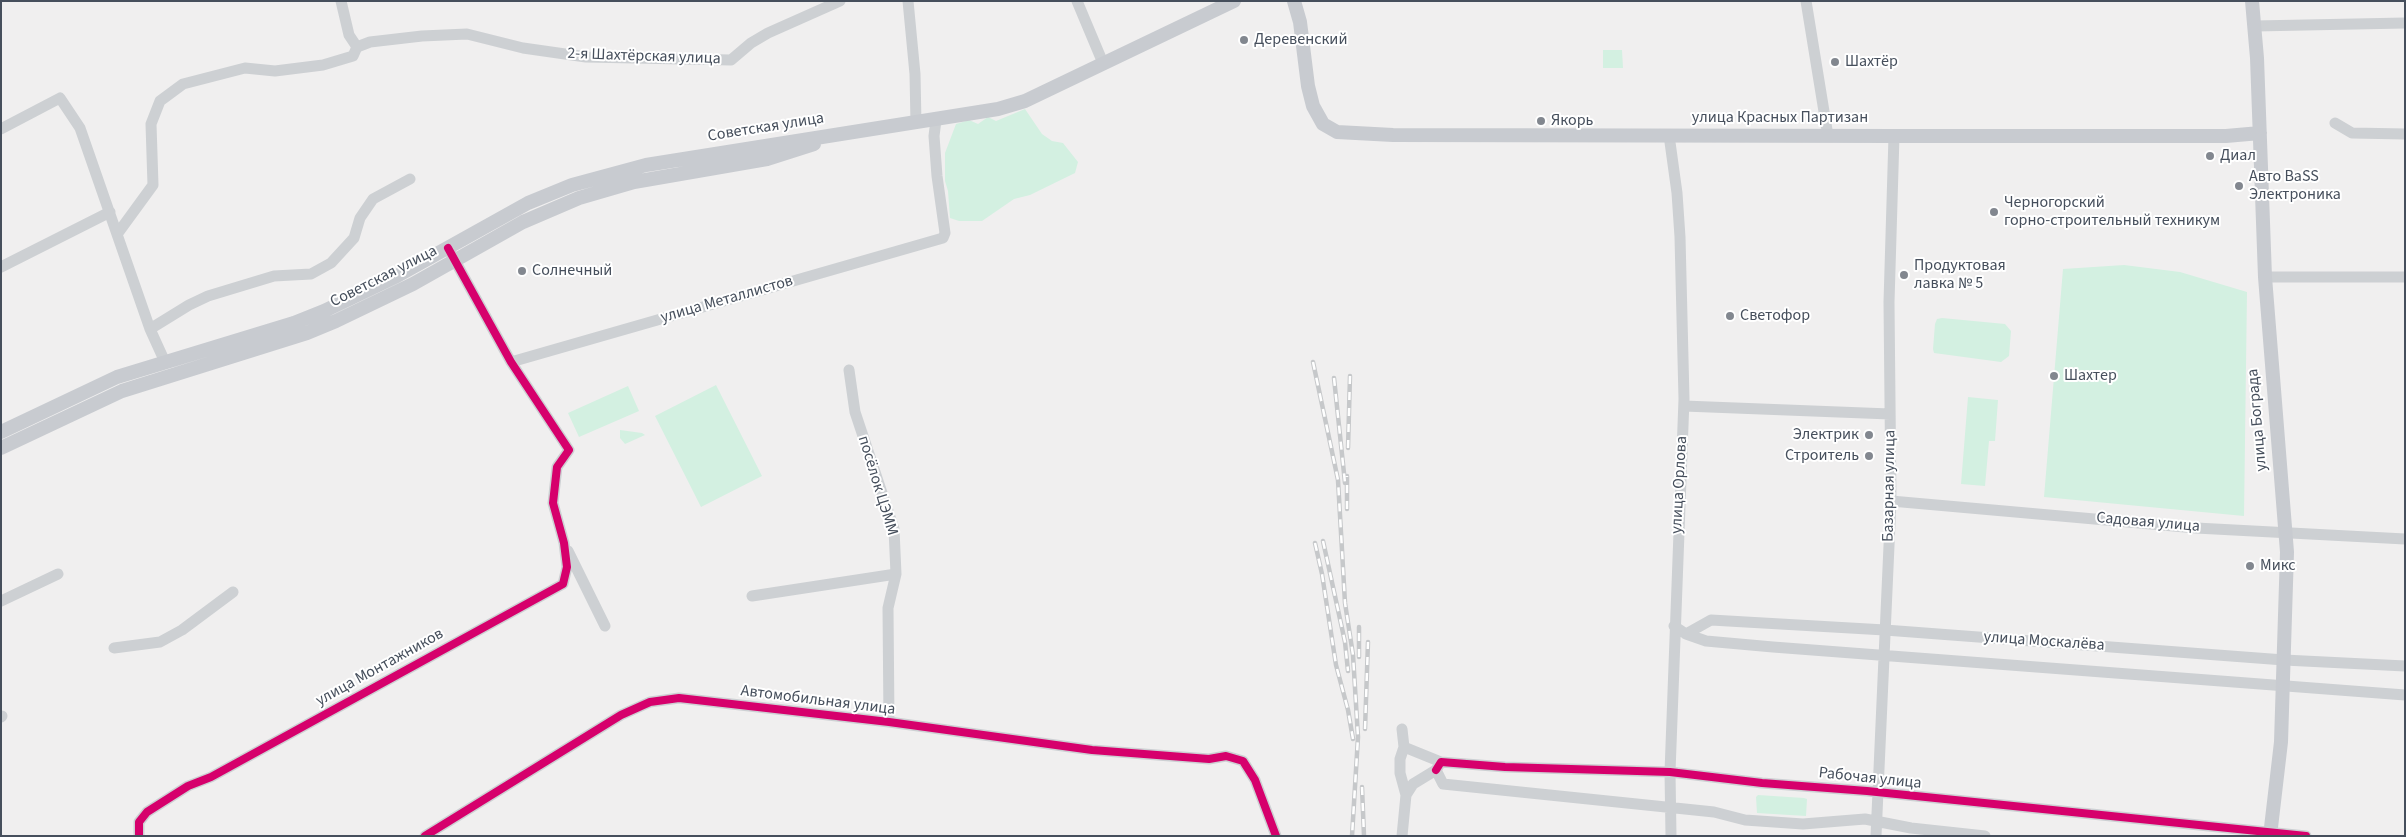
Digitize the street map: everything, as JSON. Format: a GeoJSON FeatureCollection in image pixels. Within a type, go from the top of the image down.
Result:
{"type":"FeatureCollection","features":[{"type":"Feature","properties":{"kind":"main road","name":"Советская улица"},"geometry":{"type":"LineString","coordinates":[[1,432],[117,377],[294,323],[324,311],[358,296],[528,203],[598,176],[646,165],[998,109],[1025,101],[1104,63],[1210,6],[1234,1]]}},
{"type":"Feature","properties":{"kind":"main road","name":"улица Красных Партизан"},"geometry":{"type":"LineString","coordinates":[[1294,1],[1300,22],[1305,67],[1313,106],[1324,124],[1337,132],[1393,135],[1828,136],[2226,136],[2260,133]]}},
{"type":"Feature","properties":{"kind":"main road","name":"улица Бограда"},"geometry":{"type":"LineString","coordinates":[[2252,1],[2255,26],[2265,277],[2286,533],[2284,686],[2281,742],[2270,834]]}},
{"type":"Feature","properties":{"kind":"main road","name":"Советская улица"},"geometry":{"type":"LineString","coordinates":[[1,448],[122,391],[307,333],[336,321],[551,209],[610,187],[766,159],[843,134]]}},
{"type":"Feature","properties":{"kind":"main road"},"geometry":{"type":"LineString","coordinates":[[492,223],[499,236]]}},
{"type":"Feature","properties":{"kind":"street"},"geometry":{"type":"LineString","coordinates":[[341,1],[349,35],[358,47]]}},
{"type":"Feature","properties":{"kind":"street","name":"2-я Шахтёрская улица"},"geometry":{"type":"LineString","coordinates":[[118,233],[153,185],[151,124],[160,101],[182,84],[244,68],[275,71],[323,65],[353,56],[358,47],[379,40],[467,34],[523,48],[586,57],[732,60],[751,43],[840,1]]}},
{"type":"Feature","properties":{"kind":"street"},"geometry":{"type":"LineString","coordinates":[[908,1],[916,74],[916,123]]}},
{"type":"Feature","properties":{"kind":"street"},"geometry":{"type":"LineString","coordinates":[[1077,1],[1104,63]]}},
{"type":"Feature","properties":{"kind":"street"},"geometry":{"type":"LineString","coordinates":[[1806,1],[1828,136]]}},
{"type":"Feature","properties":{"kind":"street"},"geometry":{"type":"LineString","coordinates":[[2255,26],[2405,23]]}},
{"type":"Feature","properties":{"kind":"street"},"geometry":{"type":"LineString","coordinates":[[1,129],[60,98],[80,128],[150,329],[165,362]]}},
{"type":"Feature","properties":{"kind":"street","name":"улица Металлистов"},"geometry":{"type":"LineString","coordinates":[[512,362],[943,238],[945,233],[934,136],[936,120]]}},
{"type":"Feature","properties":{"kind":"street"},"geometry":{"type":"LineString","coordinates":[[2335,123],[2352,133],[2405,134]]}},
{"type":"Feature","properties":{"kind":"street","name":"улица Орлова"},"geometry":{"type":"LineString","coordinates":[[1670,135],[1679,228],[1684,406],[1674,626],[1670,772],[1671,836]]}},
{"type":"Feature","properties":{"kind":"street","name":"Базарная улица"},"geometry":{"type":"LineString","coordinates":[[1876,836],[1891,501],[1889,302],[1894,136]]}},
{"type":"Feature","properties":{"kind":"street"},"geometry":{"type":"LineString","coordinates":[[150,329],[189,305],[208,296],[274,276],[311,274],[331,263],[354,238],[360,218],[373,199],[410,180]]}},
{"type":"Feature","properties":{"kind":"street"},"geometry":{"type":"LineString","coordinates":[[1,268],[110,212]]}},
{"type":"Feature","properties":{"kind":"street"},"geometry":{"type":"LineString","coordinates":[[448,248],[512,362],[569,450],[556,468],[553,503],[564,543],[605,626]]}},
{"type":"Feature","properties":{"kind":"street"},"geometry":{"type":"LineString","coordinates":[[2265,277],[2405,277]]}},
{"type":"Feature","properties":{"kind":"street","name":"посёлок ЦЭММ"},"geometry":{"type":"LineString","coordinates":[[849,370],[855,412],[894,530],[896,574],[888,608],[889,722]]}},
{"type":"Feature","properties":{"kind":"street"},"geometry":{"type":"LineString","coordinates":[[1684,406],[1890,414]]}},
{"type":"Feature","properties":{"kind":"street","name":"Садовая улица"},"geometry":{"type":"LineString","coordinates":[[1891,501],[2196,528],[2405,539]]}},
{"type":"Feature","properties":{"kind":"street","name":"улица Монтажников"},"geometry":{"type":"LineString","coordinates":[[139,836],[139,822],[146,812],[188,786],[211,777],[563,584],[567,567],[564,543]]}},
{"type":"Feature","properties":{"kind":"street"},"geometry":{"type":"LineString","coordinates":[[1,601],[58,574]]}},
{"type":"Feature","properties":{"kind":"street"},"geometry":{"type":"LineString","coordinates":[[752,596],[896,574]]}},
{"type":"Feature","properties":{"kind":"street"},"geometry":{"type":"LineString","coordinates":[[114,648],[160,642],[182,630],[233,592]]}},
{"type":"Feature","properties":{"kind":"street","name":"улица Москалёва"},"geometry":{"type":"LineString","coordinates":[[1686,634],[1711,620],[1885,630],[2284,660],[2405,666]]}},
{"type":"Feature","properties":{"kind":"street","name":"улица Москалёва"},"geometry":{"type":"LineString","coordinates":[[1674,626],[1686,634],[1706,641],[1884,657],[2405,695]]}},
{"type":"Feature","properties":{"kind":"street","name":"Автомобильная улица"},"geometry":{"type":"LineString","coordinates":[[425,836],[621,715],[650,702],[679,698],[889,722],[1092,750],[1208,758],[1226,756],[1243,762],[1255,780],[1276,836]]}},
{"type":"Feature","properties":{"kind":"street"},"geometry":{"type":"LineString","coordinates":[[1402,729],[1404,747],[1400,773],[1406,795],[1402,836]]}},
{"type":"Feature","properties":{"kind":"street"},"geometry":{"type":"LineString","coordinates":[[1404,747],[1438,766],[1443,784],[1714,812],[1745,820],[1803,824],[1865,819],[1910,828],[1985,836]]}},
{"type":"Feature","properties":{"kind":"street"},"geometry":{"type":"LineString","coordinates":[[1406,795],[1413,784],[1438,766]]}},
{"type":"Feature","properties":{"kind":"street","name":"Рабочая улица"},"geometry":{"type":"LineString","coordinates":[[1438,766],[1670,772],[2270,834],[2306,836]]}},
{"type":"Feature","properties":{"kind":"green space"},"geometry":{"type":"Polygon","coordinates":[[[1603,50],[1622,50],[1623,68],[1603,68],[1603,50]]]}},
{"type":"Feature","properties":{"kind":"green space"},"geometry":{"type":"Polygon","coordinates":[[[1025,109],[1042,134],[1052,141],[1063,143],[1078,162],[1075,173],[1030,195],[1014,199],[982,221],[959,221],[950,218],[948,191],[945,181],[945,153],[956,124],[969,120],[978,124],[988,117],[996,121],[1025,109]]]}},
{"type":"Feature","properties":{"kind":"green space"},"geometry":{"type":"Polygon","coordinates":[[[2124,265],[2180,272],[2247,292],[2244,516],[2044,497],[2063,269],[2124,265]]]}},
{"type":"Feature","properties":{"kind":"green space"},"geometry":{"type":"Polygon","coordinates":[[[1937,319],[2005,324],[2011,331],[2009,356],[2001,362],[1934,353],[1935,324],[1937,319]]]}},
{"type":"Feature","properties":{"kind":"green space"},"geometry":{"type":"Polygon","coordinates":[[[716,385],[762,476],[701,507],[655,416],[716,385]]]}},
{"type":"Feature","properties":{"kind":"green space"},"geometry":{"type":"Polygon","coordinates":[[[628,386],[639,411],[579,437],[568,413],[628,386]]]}},
{"type":"Feature","properties":{"kind":"green space"},"geometry":{"type":"Polygon","coordinates":[[[1968,397],[1998,400],[1995,441],[1989,441],[1985,486],[1961,484],[1968,397]]]}},
{"type":"Feature","properties":{"kind":"green space"},"geometry":{"type":"Polygon","coordinates":[[[620,430],[645,435],[625,444],[620,438],[620,430]]]}},
{"type":"Feature","properties":{"kind":"green space"},"geometry":{"type":"Polygon","coordinates":[[[1758,795],[1807,799],[1806,816],[1757,813],[1756,797],[1758,795]]]}},
{"type":"Feature","properties":{"kind":"railway"},"geometry":{"type":"LineString","coordinates":[[1313,362],[1338,480],[1345,603],[1353,655],[1358,737],[1352,836]]}},
{"type":"Feature","properties":{"kind":"railway"},"geometry":{"type":"LineString","coordinates":[[1348,448],[1350,376]]}},
{"type":"Feature","properties":{"kind":"railway"},"geometry":{"type":"LineString","coordinates":[[1334,378],[1345,483]]}},
{"type":"Feature","properties":{"kind":"railway"},"geometry":{"type":"LineString","coordinates":[[1347,476],[1347,509]]}},
{"type":"Feature","properties":{"kind":"railway"},"geometry":{"type":"LineString","coordinates":[[1323,541],[1345,642],[1348,671]]}},
{"type":"Feature","properties":{"kind":"railway"},"geometry":{"type":"LineString","coordinates":[[1315,543],[1322,574],[1336,665],[1348,710],[1353,739]]}},
{"type":"Feature","properties":{"kind":"railway"},"geometry":{"type":"LineString","coordinates":[[1359,627],[1359,657]]}},
{"type":"Feature","properties":{"kind":"railway"},"geometry":{"type":"LineString","coordinates":[[1365,729],[1368,642]]}},
{"type":"Feature","properties":{"kind":"railway"},"geometry":{"type":"LineString","coordinates":[[1362,787],[1364,836]]}},
{"type":"Feature","properties":{"kind":"cycle path"},"geometry":{"type":"LineString","coordinates":[[139,836],[139,822],[147,812],[188,786],[211,777],[563,584],[567,567],[564,543],[553,503],[557,467],[569,450],[511,362],[448,248]]}},
{"type":"Feature","properties":{"kind":"cycle path"},"geometry":{"type":"LineString","coordinates":[[425,836],[621,715],[650,702],[679,698],[889,722],[1092,750],[1209,759],[1226,756],[1243,761],[1255,780],[1276,836]]}},
{"type":"Feature","properties":{"kind":"cycle path"},"geometry":{"type":"LineString","coordinates":[[1436,770],[1441,762],[1505,767],[1670,772],[1762,783],[1867,791],[2306,836]]}},
{"type":"Feature","properties":{"kind":"place","name":"Деревенский"},"geometry":{"type":"Point","coordinates":[1244,40]}},
{"type":"Feature","properties":{"kind":"place","name":"Шахтёр"},"geometry":{"type":"Point","coordinates":[1835,62]}},
{"type":"Feature","properties":{"kind":"place","name":"Якорь"},"geometry":{"type":"Point","coordinates":[1541,121]}},
{"type":"Feature","properties":{"kind":"place","name":"Диал"},"geometry":{"type":"Point","coordinates":[2210,156]}},
{"type":"Feature","properties":{"kind":"place","name":"Авто BaSS Электроника"},"geometry":{"type":"Point","coordinates":[2239,186]}},
{"type":"Feature","properties":{"kind":"place","name":"Черногорский горно-строительный техникум"},"geometry":{"type":"Point","coordinates":[1994,212]}},
{"type":"Feature","properties":{"kind":"place","name":"Солнечный"},"geometry":{"type":"Point","coordinates":[522,271]}},
{"type":"Feature","properties":{"kind":"place","name":"Продуктовая лавка № 5"},"geometry":{"type":"Point","coordinates":[1904,275]}},
{"type":"Feature","properties":{"kind":"place","name":"Светофор"},"geometry":{"type":"Point","coordinates":[1730,316]}},
{"type":"Feature","properties":{"kind":"place","name":"Шахтер"},"geometry":{"type":"Point","coordinates":[2054,376]}},
{"type":"Feature","properties":{"kind":"place","name":"Электрик"},"geometry":{"type":"Point","coordinates":[1869,435]}},
{"type":"Feature","properties":{"kind":"place","name":"Строитель"},"geometry":{"type":"Point","coordinates":[1869,456]}},
{"type":"Feature","properties":{"kind":"place","name":"Микс"},"geometry":{"type":"Point","coordinates":[2250,566]}}]}
